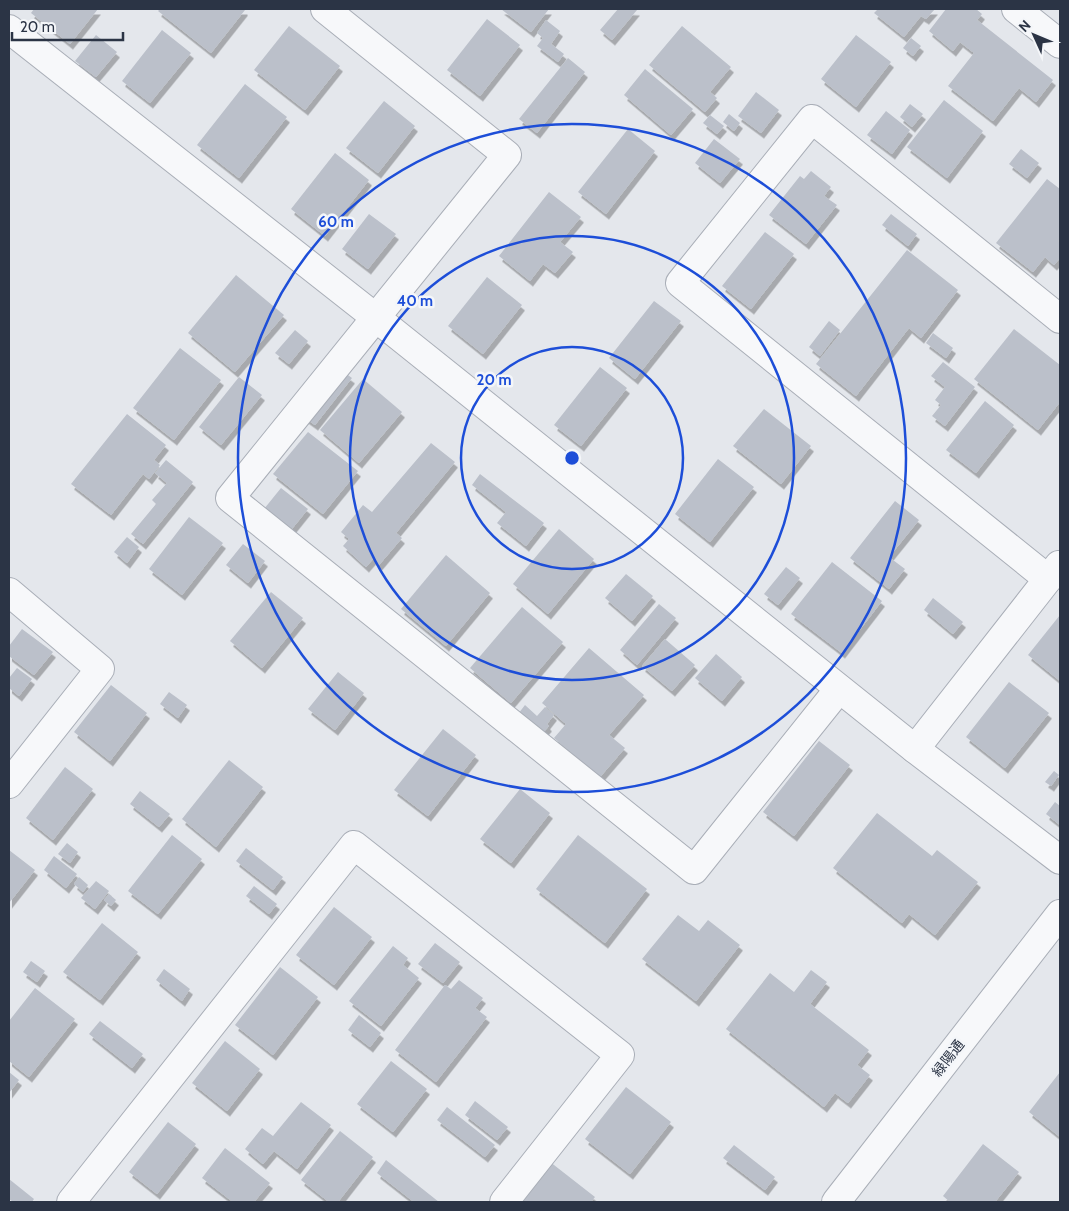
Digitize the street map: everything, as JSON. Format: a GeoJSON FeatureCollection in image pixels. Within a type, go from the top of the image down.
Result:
{"type":"FeatureCollection","features":[{"type":"Feature","properties":{"kind":"street"},"geometry":{"type":"LineString","coordinates":[[325,9],[507,155],[230,498],[694,870],[839,689]]}},
{"type":"Feature","properties":{"kind":"street"},"geometry":{"type":"LineString","coordinates":[[1016,9],[1060,44]]}},
{"type":"Feature","properties":{"kind":"street"},"geometry":{"type":"LineString","coordinates":[[9,30],[375,317],[839,689],[1060,860]]}},
{"type":"Feature","properties":{"kind":"street"},"geometry":{"type":"LineString","coordinates":[[914,748],[1054,571],[680,283],[812,119],[1060,319]]}},
{"type":"Feature","properties":{"kind":"street"},"geometry":{"type":"LineString","coordinates":[[9,592],[100,668],[9,784]]}},
{"type":"Feature","properties":{"kind":"street"},"geometry":{"type":"LineString","coordinates":[[71,1202],[354,845],[620,1056],[504,1202]]}},
{"type":"Feature","properties":{"kind":"street","name":"緑陽通"},"geometry":{"type":"LineString","coordinates":[[836,1202],[1060,914]]}},
{"type":"Feature","properties":{"kind":"building"},"geometry":{"type":"Polygon","coordinates":[[[34,9],[98,9],[70,44],[31,13],[34,9]]]}},
{"type":"Feature","properties":{"kind":"building"},"geometry":{"type":"Polygon","coordinates":[[[160,9],[245,10],[211,53],[158,11],[160,9]]]}},
{"type":"Feature","properties":{"kind":"building"},"geometry":{"type":"Polygon","coordinates":[[[501,9],[549,9],[531,32],[501,9]]]}},
{"type":"Feature","properties":{"kind":"building"},"geometry":{"type":"Polygon","coordinates":[[[618,9],[637,10],[612,40],[600,30],[618,9]]]}},
{"type":"Feature","properties":{"kind":"building"},"geometry":{"type":"Polygon","coordinates":[[[878,9],[935,9],[926,19],[921,16],[904,37],[874,13],[878,9]]]}},
{"type":"Feature","properties":{"kind":"building"},"geometry":{"type":"Polygon","coordinates":[[[946,9],[976,9],[982,14],[977,20],[1053,80],[1036,102],[1019,88],[993,121],[948,86],[974,53],[960,42],[953,51],[929,31],[946,9]]]}},
{"type":"Feature","properties":{"kind":"building"},"geometry":{"type":"Polygon","coordinates":[[[487,19],[520,45],[480,96],[447,70],[487,19]]]}},
{"type":"Feature","properties":{"kind":"building"},"geometry":{"type":"Polygon","coordinates":[[[546,20],[560,31],[551,44],[564,54],[558,62],[537,46],[543,38],[537,33],[546,20]]]}},
{"type":"Feature","properties":{"kind":"building"},"geometry":{"type":"Polygon","coordinates":[[[289,26],[340,66],[305,110],[254,70],[289,26]]]}},
{"type":"Feature","properties":{"kind":"building"},"geometry":{"type":"Polygon","coordinates":[[[682,26],[731,67],[710,92],[717,98],[705,112],[649,65],[682,26]]]}},
{"type":"Feature","properties":{"kind":"building"},"geometry":{"type":"Polygon","coordinates":[[[162,30],[191,53],[150,103],[122,81],[162,30]]]}},
{"type":"Feature","properties":{"kind":"building"},"geometry":{"type":"Polygon","coordinates":[[[96,35],[117,52],[96,77],[75,61],[96,35]]]}},
{"type":"Feature","properties":{"kind":"building"},"geometry":{"type":"Polygon","coordinates":[[[856,35],[891,62],[856,107],[821,79],[856,35]]]}},
{"type":"Feature","properties":{"kind":"building"},"geometry":{"type":"Polygon","coordinates":[[[911,38],[921,46],[913,56],[903,48],[911,38]]]}},
{"type":"Feature","properties":{"kind":"building"},"geometry":{"type":"Polygon","coordinates":[[[568,58],[585,72],[537,133],[519,119],[568,58]]]}},
{"type":"Feature","properties":{"kind":"building"},"geometry":{"type":"Polygon","coordinates":[[[645,69],[693,109],[671,135],[624,95],[645,69]]]}},
{"type":"Feature","properties":{"kind":"building"},"geometry":{"type":"Polygon","coordinates":[[[245,84],[287,117],[239,178],[197,145],[245,84]]]}},
{"type":"Feature","properties":{"kind":"building"},"geometry":{"type":"Polygon","coordinates":[[[756,92],[779,110],[761,133],[738,116],[756,92]]]}},
{"type":"Feature","properties":{"kind":"building"},"geometry":{"type":"Polygon","coordinates":[[[944,100],[983,131],[947,178],[907,147],[944,100]]]}},
{"type":"Feature","properties":{"kind":"building"},"geometry":{"type":"Polygon","coordinates":[[[384,101],[415,126],[378,173],[346,148],[384,101]]]}},
{"type":"Feature","properties":{"kind":"building"},"geometry":{"type":"Polygon","coordinates":[[[910,104],[923,114],[912,127],[900,117],[910,104]]]}},
{"type":"Feature","properties":{"kind":"building"},"geometry":{"type":"Polygon","coordinates":[[[886,111],[910,130],[892,154],[867,135],[886,111]]]}},
{"type":"Feature","properties":{"kind":"building"},"geometry":{"type":"Polygon","coordinates":[[[729,114],[740,123],[734,131],[723,122],[729,114]]]}},
{"type":"Feature","properties":{"kind":"building"},"geometry":{"type":"Polygon","coordinates":[[[710,115],[724,126],[717,134],[703,123],[710,115]]]}},
{"type":"Feature","properties":{"kind":"building"},"geometry":{"type":"Polygon","coordinates":[[[628,129],[655,151],[606,214],[578,192],[628,129]]]}},
{"type":"Feature","properties":{"kind":"building"},"geometry":{"type":"Polygon","coordinates":[[[714,139],[740,159],[720,183],[695,163],[714,139]]]}},
{"type":"Feature","properties":{"kind":"building"},"geometry":{"type":"Polygon","coordinates":[[[1021,149],[1039,163],[1027,178],[1009,164],[1021,149]]]}},
{"type":"Feature","properties":{"kind":"building"},"geometry":{"type":"Polygon","coordinates":[[[335,153],[369,180],[325,236],[291,209],[335,153]]]}},
{"type":"Feature","properties":{"kind":"building"},"geometry":{"type":"Polygon","coordinates":[[[811,171],[831,187],[824,196],[837,205],[806,244],[769,215],[800,176],[804,179],[811,171]]]}},
{"type":"Feature","properties":{"kind":"building"},"geometry":{"type":"Polygon","coordinates":[[[1047,179],[1060,189],[1060,238],[1058,241],[1060,243],[1060,258],[1054,265],[1045,257],[1033,272],[996,243],[1047,179]]]}},
{"type":"Feature","properties":{"kind":"building"},"geometry":{"type":"Polygon","coordinates":[[[549,192],[581,217],[560,242],[573,252],[555,273],[543,264],[530,281],[499,256],[549,192]]]}},
{"type":"Feature","properties":{"kind":"building"},"geometry":{"type":"Polygon","coordinates":[[[369,214],[396,234],[368,269],[342,249],[369,214]]]}},
{"type":"Feature","properties":{"kind":"building"},"geometry":{"type":"Polygon","coordinates":[[[891,214],[917,234],[908,246],[882,225],[891,214]]]}},
{"type":"Feature","properties":{"kind":"building"},"geometry":{"type":"Polygon","coordinates":[[[765,232],[794,254],[751,309],[722,286],[765,232]]]}},
{"type":"Feature","properties":{"kind":"building"},"geometry":{"type":"Polygon","coordinates":[[[907,250],[958,290],[921,338],[909,328],[856,396],[816,364],[907,250]]]}},
{"type":"Feature","properties":{"kind":"building"},"geometry":{"type":"Polygon","coordinates":[[[236,275],[284,315],[235,372],[188,333],[236,275]]]}},
{"type":"Feature","properties":{"kind":"building"},"geometry":{"type":"Polygon","coordinates":[[[487,277],[522,305],[483,354],[448,326],[487,277]]]}},
{"type":"Feature","properties":{"kind":"building"},"geometry":{"type":"Polygon","coordinates":[[[654,301],[681,321],[635,379],[609,358],[654,301]]]}},
{"type":"Feature","properties":{"kind":"building"},"geometry":{"type":"Polygon","coordinates":[[[829,321],[840,330],[820,356],[809,347],[829,321]]]}},
{"type":"Feature","properties":{"kind":"building"},"geometry":{"type":"Polygon","coordinates":[[[1014,329],[1060,365],[1060,402],[1038,430],[974,379],[1014,329]]]}},
{"type":"Feature","properties":{"kind":"building"},"geometry":{"type":"Polygon","coordinates":[[[295,330],[308,341],[289,364],[275,353],[295,330]]]}},
{"type":"Feature","properties":{"kind":"building"},"geometry":{"type":"Polygon","coordinates":[[[933,333],[953,348],[946,358],[926,343],[933,333]]]}},
{"type":"Feature","properties":{"kind":"building"},"geometry":{"type":"Polygon","coordinates":[[[180,348],[221,380],[174,440],[133,408],[180,348]]]}},
{"type":"Feature","properties":{"kind":"building"},"geometry":{"type":"Polygon","coordinates":[[[943,362],[975,387],[945,426],[932,416],[941,405],[935,400],[945,387],[931,376],[943,362]]]}},
{"type":"Feature","properties":{"kind":"building"},"geometry":{"type":"Polygon","coordinates":[[[600,367],[627,388],[581,446],[554,425],[600,367]]]}},
{"type":"Feature","properties":{"kind":"building"},"geometry":{"type":"Polygon","coordinates":[[[341,370],[352,378],[315,425],[304,417],[341,370]]]}},
{"type":"Feature","properties":{"kind":"building"},"geometry":{"type":"Polygon","coordinates":[[[239,377],[262,395],[221,445],[199,427],[239,377]]]}},
{"type":"Feature","properties":{"kind":"building"},"geometry":{"type":"Polygon","coordinates":[[[363,379],[402,412],[359,463],[320,430],[363,379]]]}},
{"type":"Feature","properties":{"kind":"building"},"geometry":{"type":"Polygon","coordinates":[[[985,401],[1014,425],[976,473],[946,450],[985,401]]]}},
{"type":"Feature","properties":{"kind":"building"},"geometry":{"type":"Polygon","coordinates":[[[764,409],[811,446],[781,484],[733,446],[764,409]]]}},
{"type":"Feature","properties":{"kind":"building"},"geometry":{"type":"Polygon","coordinates":[[[127,414],[166,445],[154,460],[160,465],[149,479],[143,474],[111,515],[71,484],[127,414]]]}},
{"type":"Feature","properties":{"kind":"building"},"geometry":{"type":"Polygon","coordinates":[[[308,432],[358,471],[323,514],[273,474],[308,432]]]}},
{"type":"Feature","properties":{"kind":"building"},"geometry":{"type":"Polygon","coordinates":[[[431,443],[455,462],[396,533],[402,538],[379,565],[373,559],[366,567],[343,546],[349,539],[341,532],[363,505],[372,512],[431,443]]]}},
{"type":"Feature","properties":{"kind":"building"},"geometry":{"type":"Polygon","coordinates":[[[718,459],[754,487],[710,542],[675,514],[718,459]]]}},
{"type":"Feature","properties":{"kind":"building"},"geometry":{"type":"Polygon","coordinates":[[[166,460],[193,482],[143,544],[131,534],[156,504],[152,500],[167,483],[155,473],[166,460]]]}},
{"type":"Feature","properties":{"kind":"building"},"geometry":{"type":"Polygon","coordinates":[[[480,474],[544,523],[526,546],[497,523],[506,512],[472,485],[480,474]]]}},
{"type":"Feature","properties":{"kind":"building"},"geometry":{"type":"Polygon","coordinates":[[[281,488],[308,509],[291,530],[264,509],[281,488]]]}},
{"type":"Feature","properties":{"kind":"building"},"geometry":{"type":"Polygon","coordinates":[[[895,501],[919,520],[889,557],[905,569],[889,589],[850,558],[895,501]]]}},
{"type":"Feature","properties":{"kind":"building"},"geometry":{"type":"Polygon","coordinates":[[[189,517],[223,543],[182,595],[149,569],[189,517]]]}},
{"type":"Feature","properties":{"kind":"building"},"geometry":{"type":"Polygon","coordinates":[[[559,529],[594,559],[548,614],[513,584],[559,529]]]}},
{"type":"Feature","properties":{"kind":"building"},"geometry":{"type":"Polygon","coordinates":[[[127,537],[139,547],[127,563],[114,552],[127,537]]]}},
{"type":"Feature","properties":{"kind":"building"},"geometry":{"type":"Polygon","coordinates":[[[243,544],[265,561],[248,583],[226,565],[243,544]]]}},
{"type":"Feature","properties":{"kind":"building"},"geometry":{"type":"Polygon","coordinates":[[[446,555],[490,593],[446,646],[401,609],[446,555]]]}},
{"type":"Feature","properties":{"kind":"building"},"geometry":{"type":"Polygon","coordinates":[[[832,562],[882,601],[842,653],[791,614],[832,562]]]}},
{"type":"Feature","properties":{"kind":"building"},"geometry":{"type":"Polygon","coordinates":[[[786,567],[800,578],[778,605],[764,594],[786,567]]]}},
{"type":"Feature","properties":{"kind":"building"},"geometry":{"type":"Polygon","coordinates":[[[626,574],[653,596],[632,621],[605,598],[626,574]]]}},
{"type":"Feature","properties":{"kind":"building"},"geometry":{"type":"Polygon","coordinates":[[[271,592],[303,618],[262,668],[230,641],[271,592]]]}},
{"type":"Feature","properties":{"kind":"building"},"geometry":{"type":"Polygon","coordinates":[[[933,598],[963,622],[953,634],[924,610],[933,598]]]}},
{"type":"Feature","properties":{"kind":"building"},"geometry":{"type":"Polygon","coordinates":[[[659,604],[676,618],[637,665],[620,650],[659,604]]]}},
{"type":"Feature","properties":{"kind":"building"},"geometry":{"type":"Polygon","coordinates":[[[522,607],[563,642],[511,703],[470,668],[522,607]]]}},
{"type":"Feature","properties":{"kind":"building"},"geometry":{"type":"Polygon","coordinates":[[[1060,615],[1060,681],[1028,655],[1060,615]]]}},
{"type":"Feature","properties":{"kind":"building"},"geometry":{"type":"Polygon","coordinates":[[[22,629],[53,652],[34,675],[9,656],[9,646],[22,629]]]}},
{"type":"Feature","properties":{"kind":"building"},"geometry":{"type":"Polygon","coordinates":[[[665,639],[695,665],[672,691],[642,666],[665,639]]]}},
{"type":"Feature","properties":{"kind":"building"},"geometry":{"type":"Polygon","coordinates":[[[589,648],[644,695],[609,735],[625,748],[600,777],[554,738],[566,724],[542,703],[589,648]]]}},
{"type":"Feature","properties":{"kind":"building"},"geometry":{"type":"Polygon","coordinates":[[[716,654],[742,677],[722,701],[695,678],[716,654]]]}},
{"type":"Feature","properties":{"kind":"building"},"geometry":{"type":"Polygon","coordinates":[[[17,668],[32,679],[19,696],[9,688],[9,678],[17,668]]]}},
{"type":"Feature","properties":{"kind":"building"},"geometry":{"type":"Polygon","coordinates":[[[338,672],[364,693],[335,730],[308,709],[338,672]]]}},
{"type":"Feature","properties":{"kind":"building"},"geometry":{"type":"Polygon","coordinates":[[[1009,682],[1049,713],[1005,768],[966,737],[1009,682]]]}},
{"type":"Feature","properties":{"kind":"building"},"geometry":{"type":"Polygon","coordinates":[[[111,685],[147,713],[110,761],[74,732],[111,685]]]}},
{"type":"Feature","properties":{"kind":"building"},"geometry":{"type":"Polygon","coordinates":[[[169,692],[187,705],[178,718],[160,704],[169,692]]]}},
{"type":"Feature","properties":{"kind":"building"},"geometry":{"type":"Polygon","coordinates":[[[525,705],[537,716],[545,707],[554,715],[547,724],[549,726],[538,738],[515,718],[525,705]]]}},
{"type":"Feature","properties":{"kind":"building"},"geometry":{"type":"Polygon","coordinates":[[[443,729],[476,755],[428,816],[394,790],[443,729]]]}},
{"type":"Feature","properties":{"kind":"building"},"geometry":{"type":"Polygon","coordinates":[[[819,741],[850,765],[794,836],[763,812],[819,741]]]}},
{"type":"Feature","properties":{"kind":"building"},"geometry":{"type":"Polygon","coordinates":[[[229,760],[263,787],[216,847],[182,819],[229,760]]]}},
{"type":"Feature","properties":{"kind":"building"},"geometry":{"type":"Polygon","coordinates":[[[65,767],[93,789],[53,840],[26,818],[65,767]]]}},
{"type":"Feature","properties":{"kind":"building"},"geometry":{"type":"Polygon","coordinates":[[[1054,771],[1059,775],[1051,786],[1045,782],[1054,771]]]}},
{"type":"Feature","properties":{"kind":"building"},"geometry":{"type":"Polygon","coordinates":[[[520,789],[550,813],[511,863],[480,839],[520,789]]]}},
{"type":"Feature","properties":{"kind":"building"},"geometry":{"type":"Polygon","coordinates":[[[140,791],[170,814],[159,827],[130,804],[140,791]]]}},
{"type":"Feature","properties":{"kind":"building"},"geometry":{"type":"Polygon","coordinates":[[[1055,802],[1060,806],[1060,825],[1046,814],[1055,802]]]}},
{"type":"Feature","properties":{"kind":"building"},"geometry":{"type":"Polygon","coordinates":[[[877,813],[932,856],[937,850],[978,882],[935,935],[909,914],[902,923],[833,868],[877,813]]]}},
{"type":"Feature","properties":{"kind":"building"},"geometry":{"type":"Polygon","coordinates":[[[172,835],[202,859],[158,914],[128,891],[172,835]]]}},
{"type":"Feature","properties":{"kind":"building"},"geometry":{"type":"Polygon","coordinates":[[[578,835],[647,889],[605,943],[536,889],[578,835]]]}},
{"type":"Feature","properties":{"kind":"building"},"geometry":{"type":"Polygon","coordinates":[[[67,843],[78,852],[70,863],[58,854],[67,843]]]}},
{"type":"Feature","properties":{"kind":"building"},"geometry":{"type":"Polygon","coordinates":[[[246,848],[283,877],[273,890],[236,861],[246,848]]]}},
{"type":"Feature","properties":{"kind":"building"},"geometry":{"type":"Polygon","coordinates":[[[9,850],[35,870],[9,903],[9,850]]]}},
{"type":"Feature","properties":{"kind":"building"},"geometry":{"type":"Polygon","coordinates":[[[54,856],[77,874],[66,888],[44,870],[54,856]]]}},
{"type":"Feature","properties":{"kind":"building"},"geometry":{"type":"Polygon","coordinates":[[[79,877],[88,885],[83,892],[74,884],[79,877]]]}},
{"type":"Feature","properties":{"kind":"building"},"geometry":{"type":"Polygon","coordinates":[[[96,881],[109,891],[95,909],[81,898],[96,881]]]}},
{"type":"Feature","properties":{"kind":"building"},"geometry":{"type":"Polygon","coordinates":[[[254,886],[277,904],[269,914],[246,896],[254,886]]]}},
{"type":"Feature","properties":{"kind":"building"},"geometry":{"type":"Polygon","coordinates":[[[109,894],[116,900],[111,906],[104,900],[109,894]]]}},
{"type":"Feature","properties":{"kind":"building"},"geometry":{"type":"Polygon","coordinates":[[[334,907],[372,937],[334,985],[296,955],[334,907]]]}},
{"type":"Feature","properties":{"kind":"building"},"geometry":{"type":"Polygon","coordinates":[[[678,915],[699,931],[708,920],[740,945],[696,1001],[642,959],[678,915]]]}},
{"type":"Feature","properties":{"kind":"building"},"geometry":{"type":"Polygon","coordinates":[[[102,923],[138,952],[100,1000],[63,972],[102,923]]]}},
{"type":"Feature","properties":{"kind":"building"},"geometry":{"type":"Polygon","coordinates":[[[435,943],[460,962],[443,983],[418,964],[435,943]]]}},
{"type":"Feature","properties":{"kind":"building"},"geometry":{"type":"Polygon","coordinates":[[[393,946],[408,958],[403,965],[419,978],[381,1026],[349,1001],[393,946]]]}},
{"type":"Feature","properties":{"kind":"building"},"geometry":{"type":"Polygon","coordinates":[[[31,961],[45,971],[37,982],[23,972],[31,961]]]}},
{"type":"Feature","properties":{"kind":"building"},"geometry":{"type":"Polygon","coordinates":[[[280,967],[318,997],[273,1055],[235,1025],[280,967]]]}},
{"type":"Feature","properties":{"kind":"building"},"geometry":{"type":"Polygon","coordinates":[[[164,969],[190,989],[182,1001],[156,980],[164,969]]]}},
{"type":"Feature","properties":{"kind":"building"},"geometry":{"type":"Polygon","coordinates":[[[811,970],[827,982],[810,1004],[869,1050],[857,1065],[870,1075],[848,1103],[835,1093],[824,1107],[726,1029],[770,973],[794,992],[811,970]]]}},
{"type":"Feature","properties":{"kind":"building"},"geometry":{"type":"Polygon","coordinates":[[[459,980],[483,998],[475,1008],[487,1017],[436,1082],[395,1050],[445,985],[451,989],[459,980]]]}},
{"type":"Feature","properties":{"kind":"building"},"geometry":{"type":"Polygon","coordinates":[[[35,988],[75,1019],[29,1077],[9,1061],[9,1021],[35,988]]]}},
{"type":"Feature","properties":{"kind":"building"},"geometry":{"type":"Polygon","coordinates":[[[359,1015],[381,1033],[370,1047],[348,1030],[359,1015]]]}},
{"type":"Feature","properties":{"kind":"building"},"geometry":{"type":"Polygon","coordinates":[[[100,1021],[143,1054],[132,1068],[89,1034],[100,1021]]]}},
{"type":"Feature","properties":{"kind":"building"},"geometry":{"type":"Polygon","coordinates":[[[225,1041],[260,1069],[227,1111],[192,1083],[225,1041]]]}},
{"type":"Feature","properties":{"kind":"building"},"geometry":{"type":"Polygon","coordinates":[[[391,1061],[427,1089],[393,1132],[357,1104],[391,1061]]]}},
{"type":"Feature","properties":{"kind":"building"},"geometry":{"type":"Polygon","coordinates":[[[9,1072],[19,1080],[9,1093],[9,1072]]]}},
{"type":"Feature","properties":{"kind":"building"},"geometry":{"type":"Polygon","coordinates":[[[1060,1072],[1060,1137],[1029,1112],[1060,1072]]]}},
{"type":"Feature","properties":{"kind":"building"},"geometry":{"type":"Polygon","coordinates":[[[626,1087],[671,1122],[630,1174],[585,1139],[626,1087]]]}},
{"type":"Feature","properties":{"kind":"building"},"geometry":{"type":"Polygon","coordinates":[[[475,1101],[508,1127],[497,1140],[465,1115],[475,1101]]]}},
{"type":"Feature","properties":{"kind":"building"},"geometry":{"type":"Polygon","coordinates":[[[301,1102],[331,1125],[297,1169],[274,1151],[263,1164],[245,1149],[262,1128],[273,1136],[301,1102]]]}},
{"type":"Feature","properties":{"kind":"building"},"geometry":{"type":"Polygon","coordinates":[[[447,1107],[495,1145],[485,1157],[437,1120],[447,1107]]]}},
{"type":"Feature","properties":{"kind":"building"},"geometry":{"type":"Polygon","coordinates":[[[168,1122],[196,1144],[157,1194],[129,1172],[168,1122]]]}},
{"type":"Feature","properties":{"kind":"building"},"geometry":{"type":"Polygon","coordinates":[[[340,1131],[373,1157],[338,1202],[329,1202],[301,1180],[340,1131]]]}},
{"type":"Feature","properties":{"kind":"building"},"geometry":{"type":"Polygon","coordinates":[[[983,1144],[1019,1172],[995,1202],[950,1202],[943,1196],[983,1144]]]}},
{"type":"Feature","properties":{"kind":"building"},"geometry":{"type":"Polygon","coordinates":[[[734,1145],[775,1177],[765,1190],[723,1158],[734,1145]]]}},
{"type":"Feature","properties":{"kind":"building"},"geometry":{"type":"Polygon","coordinates":[[[225,1148],[270,1183],[254,1202],[233,1202],[202,1178],[225,1148]]]}},
{"type":"Feature","properties":{"kind":"building"},"geometry":{"type":"Polygon","coordinates":[[[545,1158],[595,1197],[591,1202],[510,1202],[545,1158]]]}},
{"type":"Feature","properties":{"kind":"building"},"geometry":{"type":"Polygon","coordinates":[[[386,1160],[439,1202],[414,1202],[377,1173],[386,1160]]]}},
{"type":"Feature","properties":{"kind":"building"},"geometry":{"type":"Polygon","coordinates":[[[9,1179],[34,1199],[32,1202],[13,1202],[9,1199],[9,1179]]]}}]}
